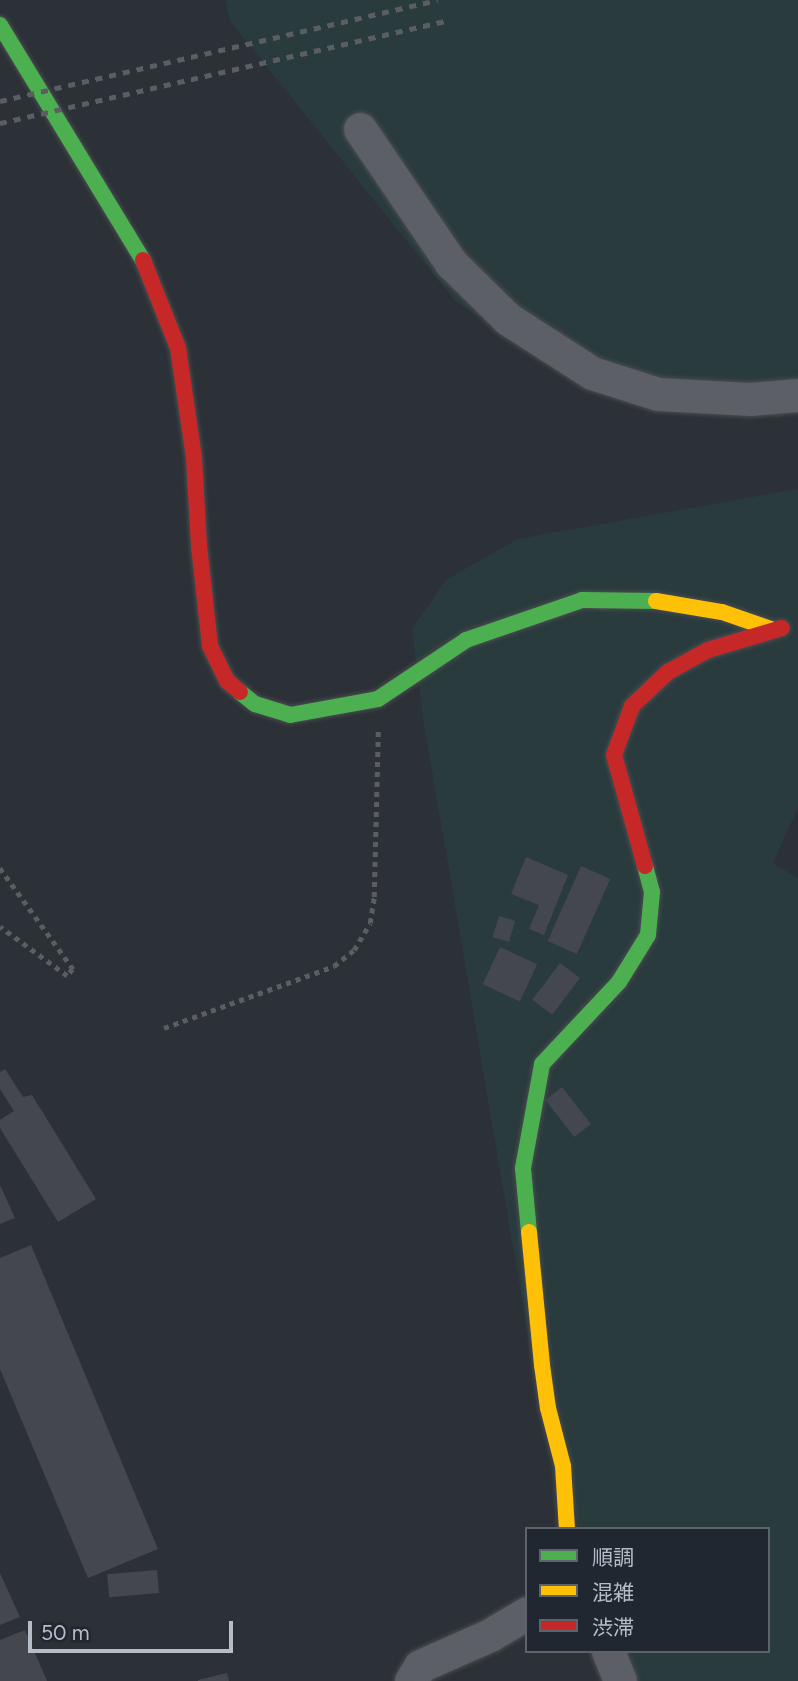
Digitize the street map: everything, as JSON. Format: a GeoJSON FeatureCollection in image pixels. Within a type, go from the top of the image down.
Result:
{"type":"FeatureCollection","features":[{"type":"Feature","properties":{"kind":"street"},"geometry":{"type":"LineString","coordinates":[[0,24],[146,267],[178,348],[194,458],[199,547],[210,646],[227,681],[255,704],[290,715],[378,699],[466,640],[582,600],[660,601],[722,612],[774,630]]}},
{"type":"Feature","properties":{"kind":"street"},"geometry":{"type":"LineString","coordinates":[[360,130],[452,262],[508,319],[592,373],[658,394],[750,399],[798,396]]}},
{"type":"Feature","properties":{"kind":"street"},"geometry":{"type":"LineString","coordinates":[[567,1527],[563,1466],[548,1408],[542,1365],[523,1168],[542,1064],[619,982],[648,935],[652,892],[614,754],[632,706],[668,672],[708,650],[798,625]]}},
{"type":"Feature","properties":{"kind":"street"},"geometry":{"type":"LineString","coordinates":[[411,1681],[420,1666],[490,1635],[525,1614]]}},
{"type":"Feature","properties":{"kind":"street"},"geometry":{"type":"LineString","coordinates":[[609,1653],[620,1681]]}},
{"type":"Feature","properties":{"kind":"path"},"geometry":{"type":"LineString","coordinates":[[164,1028],[334,966],[354,950],[370,923],[374,897],[378,699]]}},
{"type":"Feature","properties":{"kind":"path"},"geometry":{"type":"LineString","coordinates":[[0,868],[73,969],[67,976],[0,927]]}},
{"type":"Feature","properties":{"kind":"shaded area"},"geometry":{"type":"Polygon","coordinates":[[[225,0],[798,0],[798,394],[780,418],[556,365],[455,301],[230,21],[225,0]]]}},
{"type":"Feature","properties":{"kind":"shaded area"},"geometry":{"type":"Polygon","coordinates":[[[798,489],[798,807],[773,863],[798,878],[798,1681],[624,1681],[617,1653],[770,1653],[770,1527],[579,1527],[535,1376],[423,717],[412,629],[446,580],[518,539],[798,489]]]}},
{"type":"Feature","properties":{"kind":"building"},"geometry":{"type":"Polygon","coordinates":[[[526,857],[568,875],[544,935],[529,929],[539,905],[511,894],[526,857]]]}},
{"type":"Feature","properties":{"kind":"building"},"geometry":{"type":"Polygon","coordinates":[[[581,866],[610,879],[577,954],[548,941],[581,866]]]}},
{"type":"Feature","properties":{"kind":"building"},"geometry":{"type":"Polygon","coordinates":[[[499,916],[515,921],[509,942],[493,937],[499,916]]]}},
{"type":"Feature","properties":{"kind":"building"},"geometry":{"type":"Polygon","coordinates":[[[500,947],[537,964],[520,1001],[483,984],[500,947]]]}},
{"type":"Feature","properties":{"kind":"building"},"geometry":{"type":"Polygon","coordinates":[[[560,963],[580,978],[552,1015],[532,1000],[560,963]]]}},
{"type":"Feature","properties":{"kind":"building"},"geometry":{"type":"Polygon","coordinates":[[[5,1069],[23,1097],[32,1095],[96,1199],[58,1222],[0,1128],[0,1120],[14,1111],[0,1089],[0,1072],[5,1069]]]}},
{"type":"Feature","properties":{"kind":"building"},"geometry":{"type":"Polygon","coordinates":[[[562,1087],[591,1124],[574,1137],[545,1100],[562,1087]]]}},
{"type":"Feature","properties":{"kind":"building"},"geometry":{"type":"Polygon","coordinates":[[[0,1185],[15,1218],[0,1224],[0,1185]]]}},
{"type":"Feature","properties":{"kind":"building"},"geometry":{"type":"Polygon","coordinates":[[[31,1245],[158,1549],[88,1578],[0,1369],[0,1258],[31,1245]]]}},
{"type":"Feature","properties":{"kind":"building"},"geometry":{"type":"Polygon","coordinates":[[[157,1570],[159,1593],[109,1597],[107,1574],[157,1570]]]}},
{"type":"Feature","properties":{"kind":"building"},"geometry":{"type":"Polygon","coordinates":[[[0,1573],[20,1617],[0,1625],[0,1573]]]}},
{"type":"Feature","properties":{"kind":"building"},"geometry":{"type":"Polygon","coordinates":[[[25,1630],[47,1681],[0,1681],[0,1640],[25,1630]]]}},
{"type":"Feature","properties":{"kind":"building"},"geometry":{"type":"Polygon","coordinates":[[[227,1673],[229,1681],[198,1681],[198,1680],[227,1673]]]}},
{"type":"Feature","properties":{"kind":"railway"},"geometry":{"type":"LineString","coordinates":[[0,101],[438,0]]}},
{"type":"Feature","properties":{"kind":"railway"},"geometry":{"type":"LineString","coordinates":[[0,123],[448,20]]}},
{"type":"Feature","properties":{"kind":"traffic: fast"},"geometry":{"type":"LineString","coordinates":[[0,25],[143,260]]}},
{"type":"Feature","properties":{"kind":"traffic: fast"},"geometry":{"type":"LineString","coordinates":[[240,692],[255,704],[290,715],[378,699],[466,640],[582,600],[656,601]]}},
{"type":"Feature","properties":{"kind":"traffic: fast"},"geometry":{"type":"LineString","coordinates":[[529,1232],[523,1168],[542,1064],[619,982],[648,935],[652,892],[645,866]]}},
{"type":"Feature","properties":{"kind":"traffic: slow"},"geometry":{"type":"LineString","coordinates":[[656,601],[722,612],[774,630]]}},
{"type":"Feature","properties":{"kind":"traffic: slow"},"geometry":{"type":"LineString","coordinates":[[529,1232],[542,1365],[548,1408],[563,1466],[567,1527]]}},
{"type":"Feature","properties":{"kind":"traffic: jam"},"geometry":{"type":"LineString","coordinates":[[143,260],[178,348],[194,458],[199,546],[210,646],[227,681],[240,692]]}},
{"type":"Feature","properties":{"kind":"traffic: jam"},"geometry":{"type":"LineString","coordinates":[[645,866],[614,755],[632,706],[668,672],[708,650],[782,628]]}}]}
